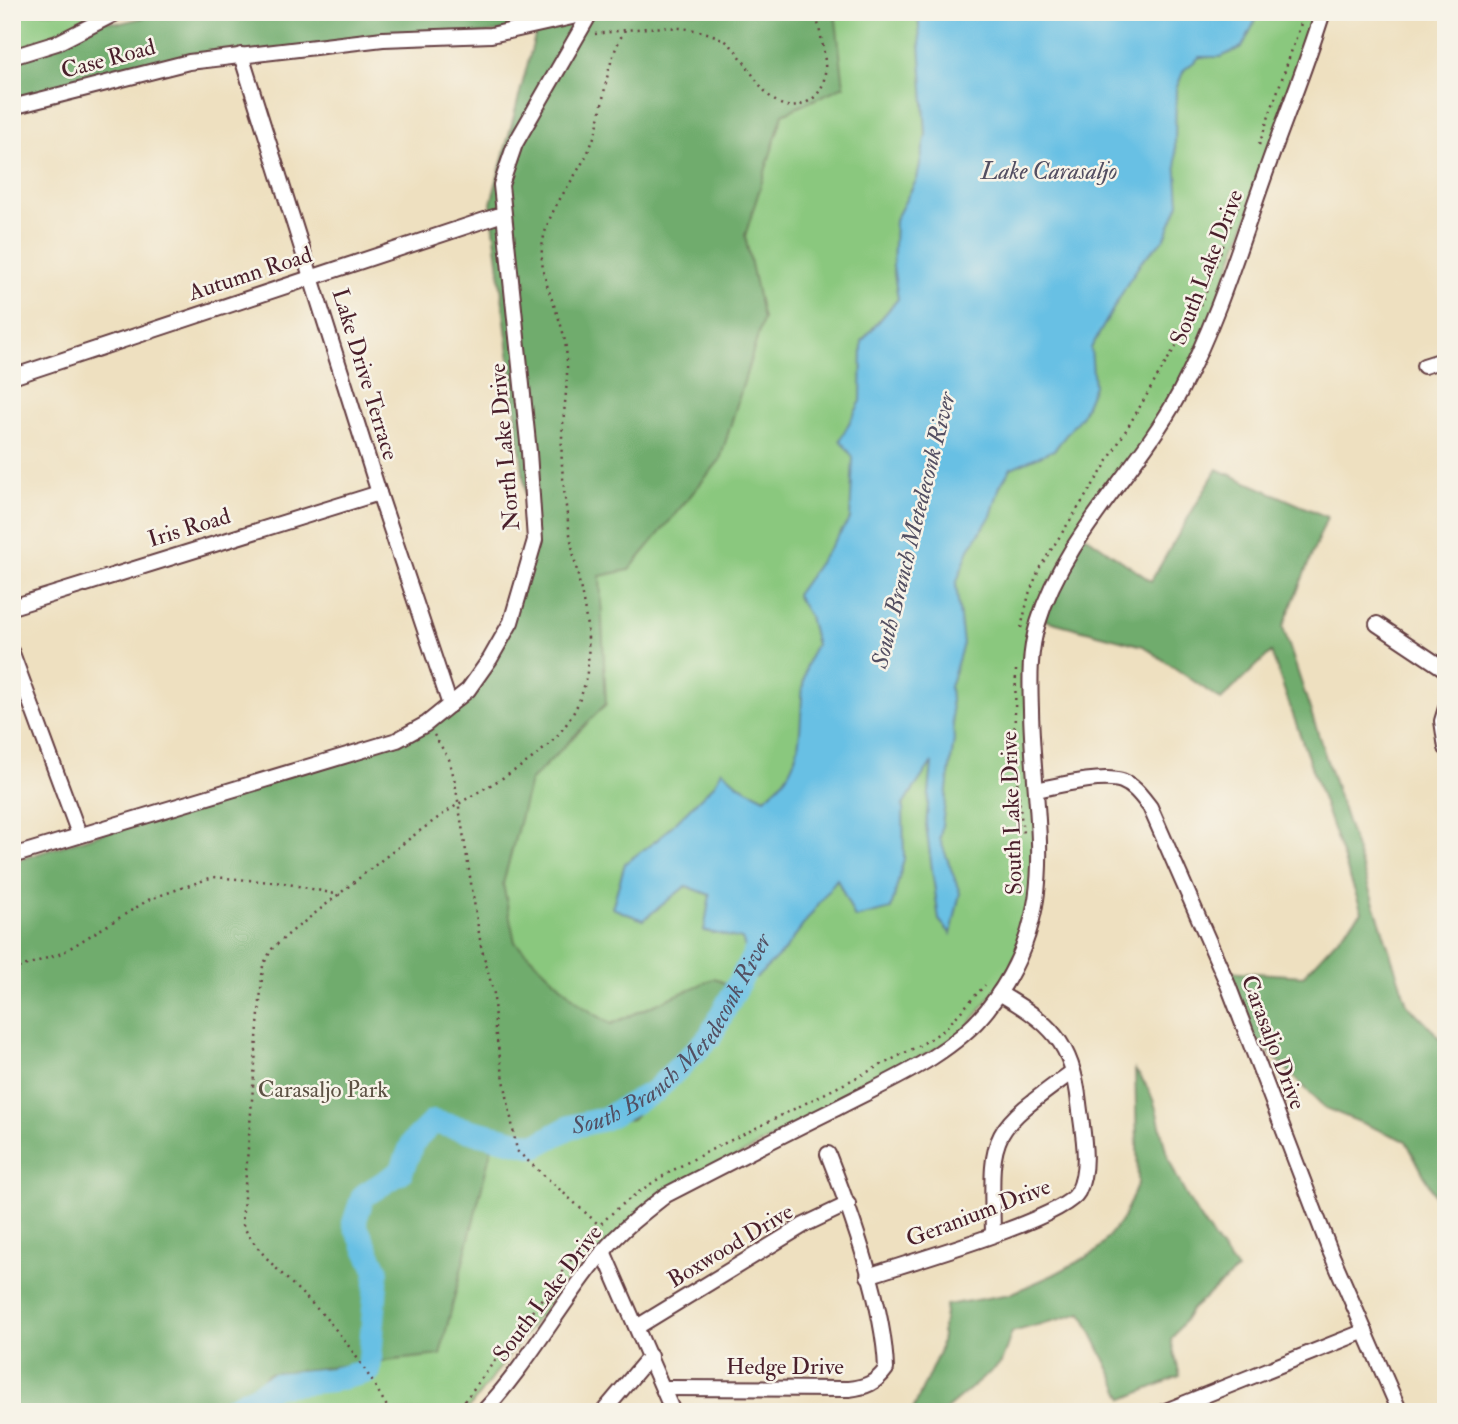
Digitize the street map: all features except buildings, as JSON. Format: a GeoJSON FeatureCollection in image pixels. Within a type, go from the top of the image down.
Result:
{"type":"FeatureCollection","features":[{"type":"Feature","properties":{"kind":"street"},"geometry":{"type":"LineString","coordinates":[[12,57],[57,43],[118,12]]}},
{"type":"Feature","properties":{"kind":"street","name":"North Lake Drive"},"geometry":{"type":"LineString","coordinates":[[12,856],[397,740],[426,724],[468,690],[511,622],[535,540],[529,452],[501,185],[505,166],[575,36],[591,12]]}},
{"type":"Feature","properties":{"kind":"street","name":"Case Road"},"geometry":{"type":"LineString","coordinates":[[12,107],[159,68],[241,55],[383,39],[491,35],[591,12]]}},
{"type":"Feature","properties":{"kind":"street","name":"South Lake Drive"},"geometry":{"type":"LineString","coordinates":[[483,1412],[531,1353],[603,1251],[634,1220],[666,1195],[916,1067],[961,1035],[984,1014],[1021,957],[1036,912],[1040,871],[1036,790],[1031,756],[1030,663],[1038,623],[1059,570],[1177,398],[1214,320],[1323,12]]}},
{"type":"Feature","properties":{"kind":"street","name":"Lake Drive Terrace"},"geometry":{"type":"LineString","coordinates":[[241,55],[379,493],[450,705]]}},
{"type":"Feature","properties":{"kind":"street","name":"Autumn Road"},"geometry":{"type":"LineString","coordinates":[[12,377],[503,214]]}},
{"type":"Feature","properties":{"kind":"street"},"geometry":{"type":"LineString","coordinates":[[1424,366],[1446,359]]}},
{"type":"Feature","properties":{"kind":"street","name":"Iris Road"},"geometry":{"type":"LineString","coordinates":[[12,607],[379,493]]}},
{"type":"Feature","properties":{"kind":"street"},"geometry":{"type":"LineString","coordinates":[[1377,624],[1446,670]]}},
{"type":"Feature","properties":{"kind":"street"},"geometry":{"type":"LineString","coordinates":[[12,653],[79,834]]}},
{"type":"Feature","properties":{"kind":"street"},"geometry":{"type":"LineString","coordinates":[[1446,708],[1442,721],[1446,748]]}},
{"type":"Feature","properties":{"kind":"street","name":"Carasaljo Drive"},"geometry":{"type":"LineString","coordinates":[[1036,790],[1080,782],[1120,780],[1135,789],[1150,807],[1228,985],[1325,1238],[1400,1412]]}},
{"type":"Feature","properties":{"kind":"street","name":"Geranium Drive"},"geometry":{"type":"LineString","coordinates":[[868,1276],[1019,1226],[1070,1201],[1077,1194],[1085,1156],[1079,1097],[1072,1072],[1053,1029],[1035,1014],[999,993]]}},
{"type":"Feature","properties":{"kind":"street"},"geometry":{"type":"LineString","coordinates":[[993,1234],[992,1162],[997,1138],[1017,1112],[1072,1072]]}},
{"type":"Feature","properties":{"kind":"street","name":"Hedge Drive"},"geometry":{"type":"LineString","coordinates":[[664,1388],[865,1387],[879,1379],[887,1369],[882,1329],[868,1276],[848,1204],[828,1154]]}},
{"type":"Feature","properties":{"kind":"street","name":"Boxwood Drive"},"geometry":{"type":"LineString","coordinates":[[637,1327],[804,1225],[848,1204]]}},
{"type":"Feature","properties":{"kind":"street"},"geometry":{"type":"LineString","coordinates":[[603,1251],[673,1412]]}},
{"type":"Feature","properties":{"kind":"street"},"geometry":{"type":"LineString","coordinates":[[1163,1412],[1365,1331]]}},
{"type":"Feature","properties":{"kind":"street"},"geometry":{"type":"LineString","coordinates":[[603,1412],[650,1356]]}},
{"type":"Feature","properties":{"kind":"path"},"geometry":{"type":"LineString","coordinates":[[575,36],[652,26],[697,32],[723,39],[738,52],[769,97],[780,104],[795,105],[807,103],[822,91],[826,78],[816,12]]}},
{"type":"Feature","properties":{"kind":"path"},"geometry":{"type":"LineString","coordinates":[[1256,155],[1305,12]]}},
{"type":"Feature","properties":{"kind":"path"},"geometry":{"type":"LineString","coordinates":[[390,1412],[355,1353],[251,1239],[242,1222],[263,965],[272,949],[457,805],[495,784],[548,746],[566,725],[582,692],[589,626],[569,529],[562,465],[565,342],[546,279],[542,250],[548,220],[588,151],[597,122],[607,69],[625,30]]}},
{"type":"Feature","properties":{"kind":"path"},"geometry":{"type":"LineString","coordinates":[[1019,639],[1029,594],[1040,567],[1186,332],[1203,300],[1242,193]]}},
{"type":"Feature","properties":{"kind":"path"},"geometry":{"type":"LineString","coordinates":[[1017,661],[1013,695],[1014,753],[1024,835]]}},
{"type":"Feature","properties":{"kind":"path"},"geometry":{"type":"LineString","coordinates":[[426,724],[449,759],[455,782],[481,946],[494,994],[495,1030],[517,1151],[599,1225]]}},
{"type":"Feature","properties":{"kind":"path"},"geometry":{"type":"LineString","coordinates":[[12,970],[62,953],[150,898],[213,877],[284,883],[340,895]]}},
{"type":"Feature","properties":{"kind":"path"},"geometry":{"type":"LineString","coordinates":[[456,1412],[599,1225],[670,1171],[922,1044],[944,1030],[988,981]]}},
{"type":"Feature","properties":{"kind":"green space"},"geometry":{"type":"Polygon","coordinates":[[[12,12],[89,12],[94,19],[12,61],[12,12]]]}},
{"type":"Feature","properties":{"kind":"green space"},"geometry":{"type":"Polygon","coordinates":[[[166,12],[273,16],[320,12],[835,12],[844,86],[783,114],[745,236],[763,319],[720,460],[629,570],[600,576],[606,704],[530,781],[503,884],[515,942],[582,1006],[611,1024],[715,978],[737,990],[724,1018],[632,1119],[493,1142],[440,1355],[268,1374],[231,1412],[12,1412],[12,862],[427,729],[492,660],[531,539],[491,203],[537,28],[158,65],[12,113],[12,61],[94,19],[121,23],[166,12]]]}},
{"type":"Feature","properties":{"kind":"green space","name":"Carasaljo Park"},"geometry":{"type":"Polygon","coordinates":[[[832,12],[1323,12],[1193,366],[1059,570],[1030,664],[1040,871],[1021,957],[961,1035],[674,1191],[569,1277],[466,1412],[12,1412],[397,740],[468,690],[832,12]]]}},
{"type":"Feature","properties":{"kind":"green space"},"geometry":{"type":"Polygon","coordinates":[[[1217,469],[1327,517],[1283,627],[1407,1004],[1446,1044],[1446,1217],[1406,1141],[1325,1108],[1254,1037],[1227,971],[1303,976],[1362,912],[1271,652],[1221,700],[1143,646],[1037,618],[1077,530],[1151,581],[1217,469]]]}},
{"type":"Feature","properties":{"kind":"green space"},"geometry":{"type":"Polygon","coordinates":[[[1135,1070],[1150,1092],[1169,1159],[1183,1189],[1208,1231],[1237,1270],[1192,1309],[1171,1340],[1180,1376],[1124,1399],[1082,1313],[1012,1332],[1001,1363],[943,1412],[912,1412],[940,1350],[946,1305],[1010,1294],[1053,1275],[1096,1252],[1123,1218],[1138,1183],[1135,1070]]]}},
{"type":"Feature","properties":{"kind":"water","name":"Lake Carasaljo"},"geometry":{"type":"Polygon","coordinates":[[[918,12],[1260,12],[1242,47],[1221,57],[1200,57],[1184,70],[1176,89],[1175,144],[1179,203],[1165,238],[1142,261],[1091,348],[1094,386],[1082,415],[1054,450],[1011,468],[1000,486],[991,516],[969,549],[956,584],[963,644],[950,687],[954,740],[940,839],[960,893],[951,934],[939,920],[926,826],[932,762],[903,805],[904,859],[891,909],[855,918],[837,879],[784,951],[756,978],[742,939],[704,931],[710,895],[686,886],[643,920],[612,908],[625,863],[657,840],[714,785],[722,770],[739,785],[765,798],[783,781],[793,763],[798,746],[804,677],[808,660],[816,645],[809,616],[796,595],[850,519],[853,457],[840,440],[861,401],[862,341],[898,299],[893,267],[895,220],[917,179],[926,134],[918,12]]]}},
{"type":"Feature","properties":{"kind":"waterway","name":"South Branch Metedeconk River"},"geometry":{"type":"LineString","coordinates":[[225,1412],[276,1385],[332,1380],[369,1371],[377,1271],[354,1223],[363,1196],[401,1172],[413,1142],[433,1122],[535,1146],[570,1127],[604,1119],[655,1091],[709,1038],[765,935]]}}]}
